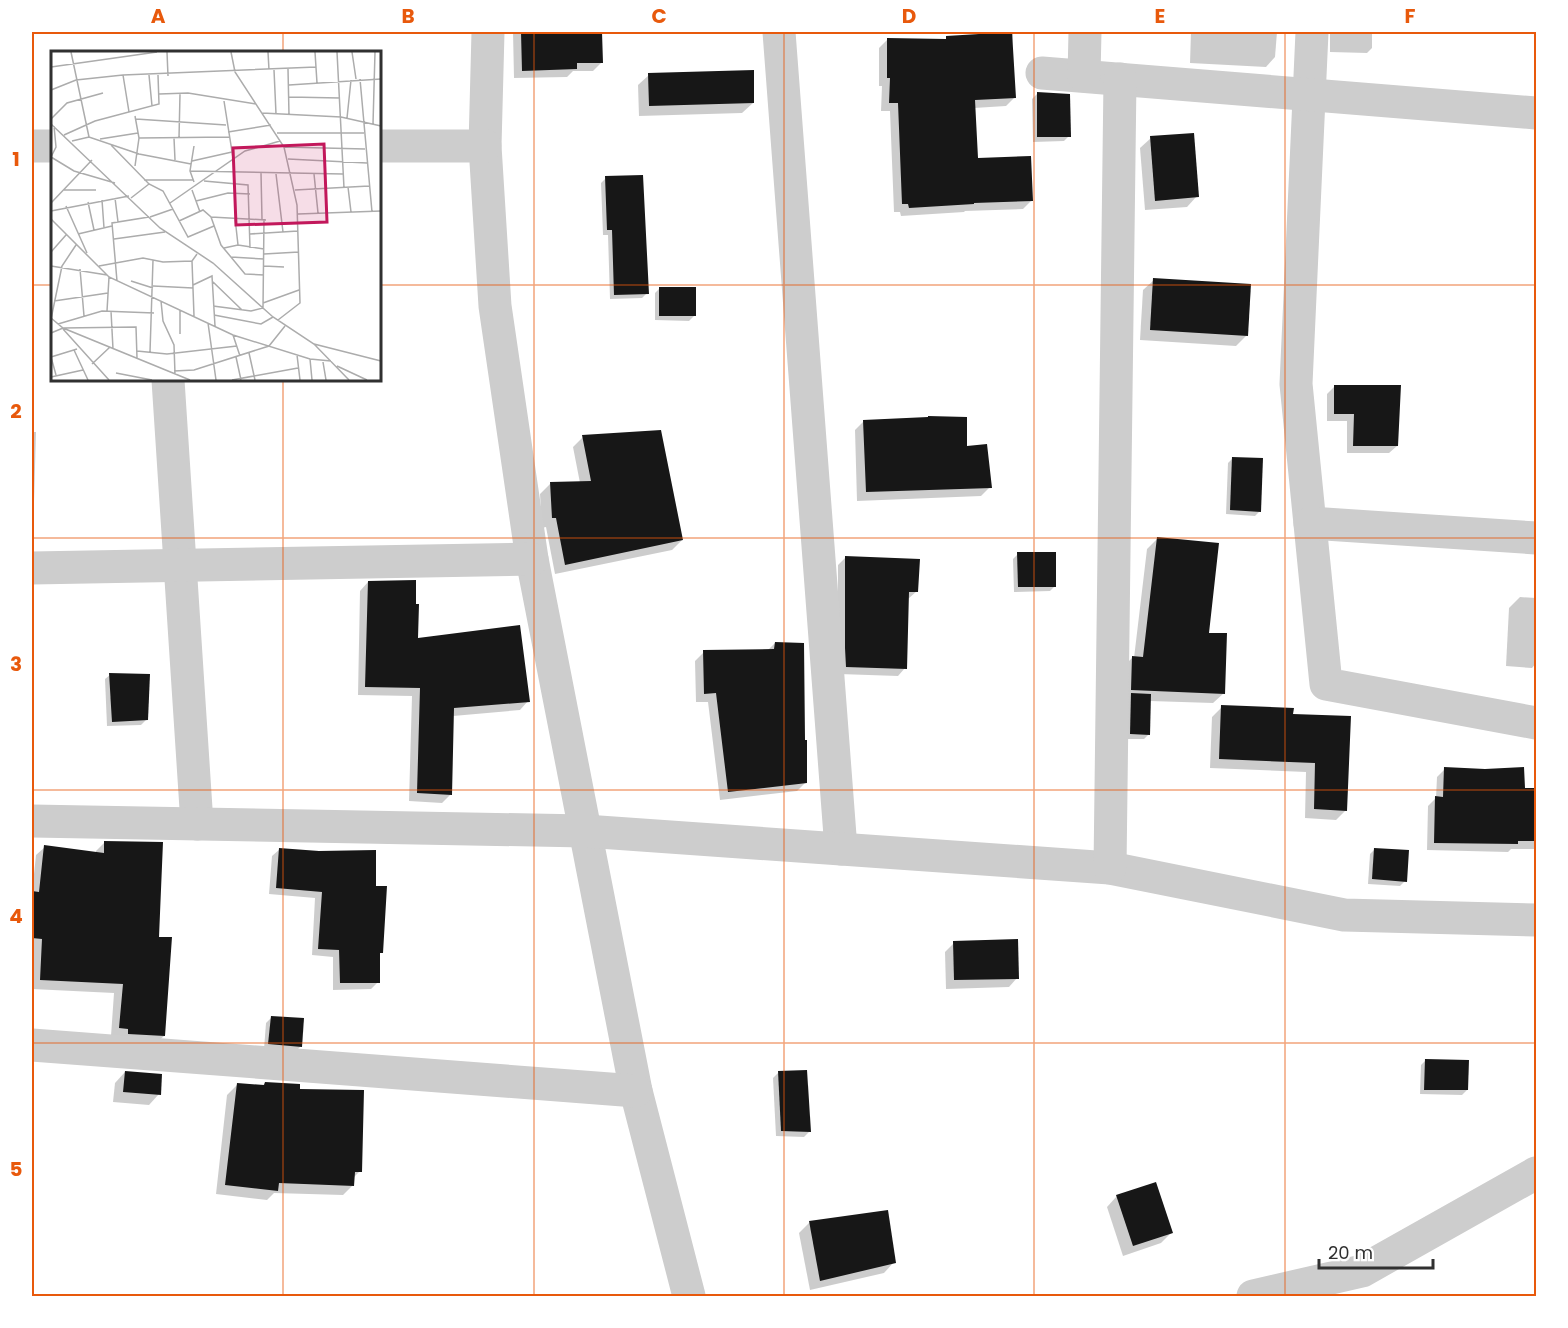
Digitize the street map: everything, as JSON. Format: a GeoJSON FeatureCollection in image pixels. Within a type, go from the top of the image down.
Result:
{"type":"FeatureCollection","features":[{"type":"Feature","properties":{"kind":"street"},"geometry":{"type":"LineString","coordinates":[[489,32],[485,146],[495,306],[532,559],[636,1091],[689,1296]]}},
{"type":"Feature","properties":{"kind":"street"},"geometry":{"type":"LineString","coordinates":[[779,32],[841,849]]}},
{"type":"Feature","properties":{"kind":"street"},"geometry":{"type":"LineString","coordinates":[[1084,76],[1085,32]]}},
{"type":"Feature","properties":{"kind":"street"},"geometry":{"type":"LineString","coordinates":[[1312,32],[1296,384],[1326,684],[1536,723]]}},
{"type":"Feature","properties":{"kind":"street"},"geometry":{"type":"LineString","coordinates":[[1042,73],[1536,113]]}},
{"type":"Feature","properties":{"kind":"street"},"geometry":{"type":"LineString","coordinates":[[1110,868],[1120,79]]}},
{"type":"Feature","properties":{"kind":"street"},"geometry":{"type":"LineString","coordinates":[[32,146],[51,146]]}},
{"type":"Feature","properties":{"kind":"street"},"geometry":{"type":"LineString","coordinates":[[381,146],[485,146]]}},
{"type":"Feature","properties":{"kind":"street"},"geometry":{"type":"LineString","coordinates":[[168,381],[197,824]]}},
{"type":"Feature","properties":{"kind":"street"},"geometry":{"type":"LineString","coordinates":[[1310,523],[1536,538]]}},
{"type":"Feature","properties":{"kind":"street"},"geometry":{"type":"LineString","coordinates":[[32,568],[532,559]]}},
{"type":"Feature","properties":{"kind":"street"},"geometry":{"type":"LineString","coordinates":[[32,821],[585,831],[1110,868],[1344,915],[1536,920]]}},
{"type":"Feature","properties":{"kind":"street"},"geometry":{"type":"LineString","coordinates":[[32,1045],[636,1091]]}},
{"type":"Feature","properties":{"kind":"street"},"geometry":{"type":"LineString","coordinates":[[1253,1296],[1362,1271],[1536,1173]]}},
{"type":"Feature","properties":{"kind":"building"},"geometry":{"type":"Polygon","coordinates":[[[521,32],[602,32],[603,63],[577,63],[577,69],[522,71],[521,32]]]}},
{"type":"Feature","properties":{"kind":"building"},"geometry":{"type":"Polygon","coordinates":[[[1012,32],[1016,98],[975,100],[978,158],[1031,156],[1033,201],[909,208],[908,204],[902,204],[898,103],[889,103],[887,38],[946,39],[946,36],[1012,32]]]}},
{"type":"Feature","properties":{"kind":"building"},"geometry":{"type":"Polygon","coordinates":[[[754,70],[754,103],[649,106],[648,73],[754,70]]]}},
{"type":"Feature","properties":{"kind":"building"},"geometry":{"type":"Polygon","coordinates":[[[1037,92],[1070,94],[1071,137],[1037,137],[1037,92]]]}},
{"type":"Feature","properties":{"kind":"building"},"geometry":{"type":"Polygon","coordinates":[[[1194,133],[1199,197],[1155,201],[1150,136],[1194,133]]]}},
{"type":"Feature","properties":{"kind":"building"},"geometry":{"type":"Polygon","coordinates":[[[643,175],[649,294],[614,295],[612,230],[607,230],[605,176],[643,175]]]}},
{"type":"Feature","properties":{"kind":"building"},"geometry":{"type":"Polygon","coordinates":[[[1153,278],[1251,284],[1248,336],[1150,330],[1153,278]]]}},
{"type":"Feature","properties":{"kind":"building"},"geometry":{"type":"Polygon","coordinates":[[[659,287],[696,287],[696,316],[659,316],[659,287]]]}},
{"type":"Feature","properties":{"kind":"building"},"geometry":{"type":"Polygon","coordinates":[[[1334,385],[1401,385],[1398,446],[1353,446],[1354,414],[1334,414],[1334,385]]]}},
{"type":"Feature","properties":{"kind":"building"},"geometry":{"type":"Polygon","coordinates":[[[928,416],[967,417],[967,446],[987,444],[992,488],[866,492],[863,420],[928,416]]]}},
{"type":"Feature","properties":{"kind":"building"},"geometry":{"type":"Polygon","coordinates":[[[661,430],[683,540],[565,565],[556,518],[552,518],[550,482],[591,481],[582,435],[661,430]]]}},
{"type":"Feature","properties":{"kind":"building"},"geometry":{"type":"Polygon","coordinates":[[[1232,457],[1263,458],[1261,512],[1230,510],[1232,457]]]}},
{"type":"Feature","properties":{"kind":"building"},"geometry":{"type":"Polygon","coordinates":[[[1157,537],[1219,543],[1209,633],[1227,633],[1225,694],[1131,690],[1132,656],[1143,657],[1157,537]]]}},
{"type":"Feature","properties":{"kind":"building"},"geometry":{"type":"Polygon","coordinates":[[[1017,552],[1056,552],[1056,587],[1018,587],[1017,552]]]}},
{"type":"Feature","properties":{"kind":"building"},"geometry":{"type":"Polygon","coordinates":[[[845,556],[920,559],[918,592],[909,592],[907,669],[846,667],[845,556]]]}},
{"type":"Feature","properties":{"kind":"building"},"geometry":{"type":"Polygon","coordinates":[[[416,580],[416,604],[419,604],[418,638],[520,625],[530,702],[454,708],[452,795],[417,793],[420,688],[365,687],[368,581],[416,580]]]}},
{"type":"Feature","properties":{"kind":"building"},"geometry":{"type":"Polygon","coordinates":[[[775,642],[804,643],[807,783],[728,792],[716,693],[704,694],[703,650],[774,649],[775,642]]]}},
{"type":"Feature","properties":{"kind":"building"},"geometry":{"type":"Polygon","coordinates":[[[109,673],[150,674],[148,720],[112,722],[109,673]]]}},
{"type":"Feature","properties":{"kind":"building"},"geometry":{"type":"Polygon","coordinates":[[[1131,693],[1151,694],[1150,735],[1130,734],[1131,693]]]}},
{"type":"Feature","properties":{"kind":"building"},"geometry":{"type":"Polygon","coordinates":[[[1221,705],[1294,708],[1293,714],[1351,716],[1347,811],[1314,809],[1315,763],[1219,759],[1221,705]]]}},
{"type":"Feature","properties":{"kind":"building"},"geometry":{"type":"Polygon","coordinates":[[[1444,767],[1485,769],[1524,767],[1525,788],[1536,788],[1536,841],[1518,841],[1518,844],[1434,843],[1435,796],[1443,797],[1444,767]]]}},
{"type":"Feature","properties":{"kind":"building"},"geometry":{"type":"Polygon","coordinates":[[[104,841],[163,842],[159,937],[172,937],[165,1036],[128,1034],[128,1029],[119,1028],[123,984],[40,980],[42,939],[32,938],[32,891],[39,892],[44,845],[104,853],[104,841]]]}},
{"type":"Feature","properties":{"kind":"building"},"geometry":{"type":"Polygon","coordinates":[[[279,848],[319,851],[376,850],[376,886],[387,886],[383,953],[380,953],[380,983],[340,983],[339,950],[318,949],[322,892],[276,888],[279,848]]]}},
{"type":"Feature","properties":{"kind":"building"},"geometry":{"type":"Polygon","coordinates":[[[1374,848],[1409,850],[1407,882],[1372,879],[1374,848]]]}},
{"type":"Feature","properties":{"kind":"building"},"geometry":{"type":"Polygon","coordinates":[[[1018,939],[1019,979],[954,980],[953,941],[1018,939]]]}},
{"type":"Feature","properties":{"kind":"building"},"geometry":{"type":"Polygon","coordinates":[[[271,1016],[304,1018],[302,1047],[268,1044],[271,1016]]]}},
{"type":"Feature","properties":{"kind":"building"},"geometry":{"type":"Polygon","coordinates":[[[1425,1059],[1469,1060],[1468,1090],[1424,1090],[1425,1059]]]}},
{"type":"Feature","properties":{"kind":"building"},"geometry":{"type":"Polygon","coordinates":[[[807,1070],[811,1132],[781,1131],[778,1071],[807,1070]]]}},
{"type":"Feature","properties":{"kind":"building"},"geometry":{"type":"Polygon","coordinates":[[[125,1071],[162,1074],[161,1095],[123,1092],[125,1071]]]}},
{"type":"Feature","properties":{"kind":"building"},"geometry":{"type":"Polygon","coordinates":[[[265,1082],[300,1084],[300,1089],[364,1090],[362,1172],[355,1172],[354,1186],[279,1183],[278,1191],[225,1185],[237,1083],[264,1085],[265,1082]]]}},
{"type":"Feature","properties":{"kind":"building"},"geometry":{"type":"Polygon","coordinates":[[[1156,1182],[1173,1233],[1133,1246],[1116,1195],[1156,1182]]]}},
{"type":"Feature","properties":{"kind":"building"},"geometry":{"type":"Polygon","coordinates":[[[888,1210],[896,1263],[820,1281],[809,1221],[888,1210]]]}}]}
